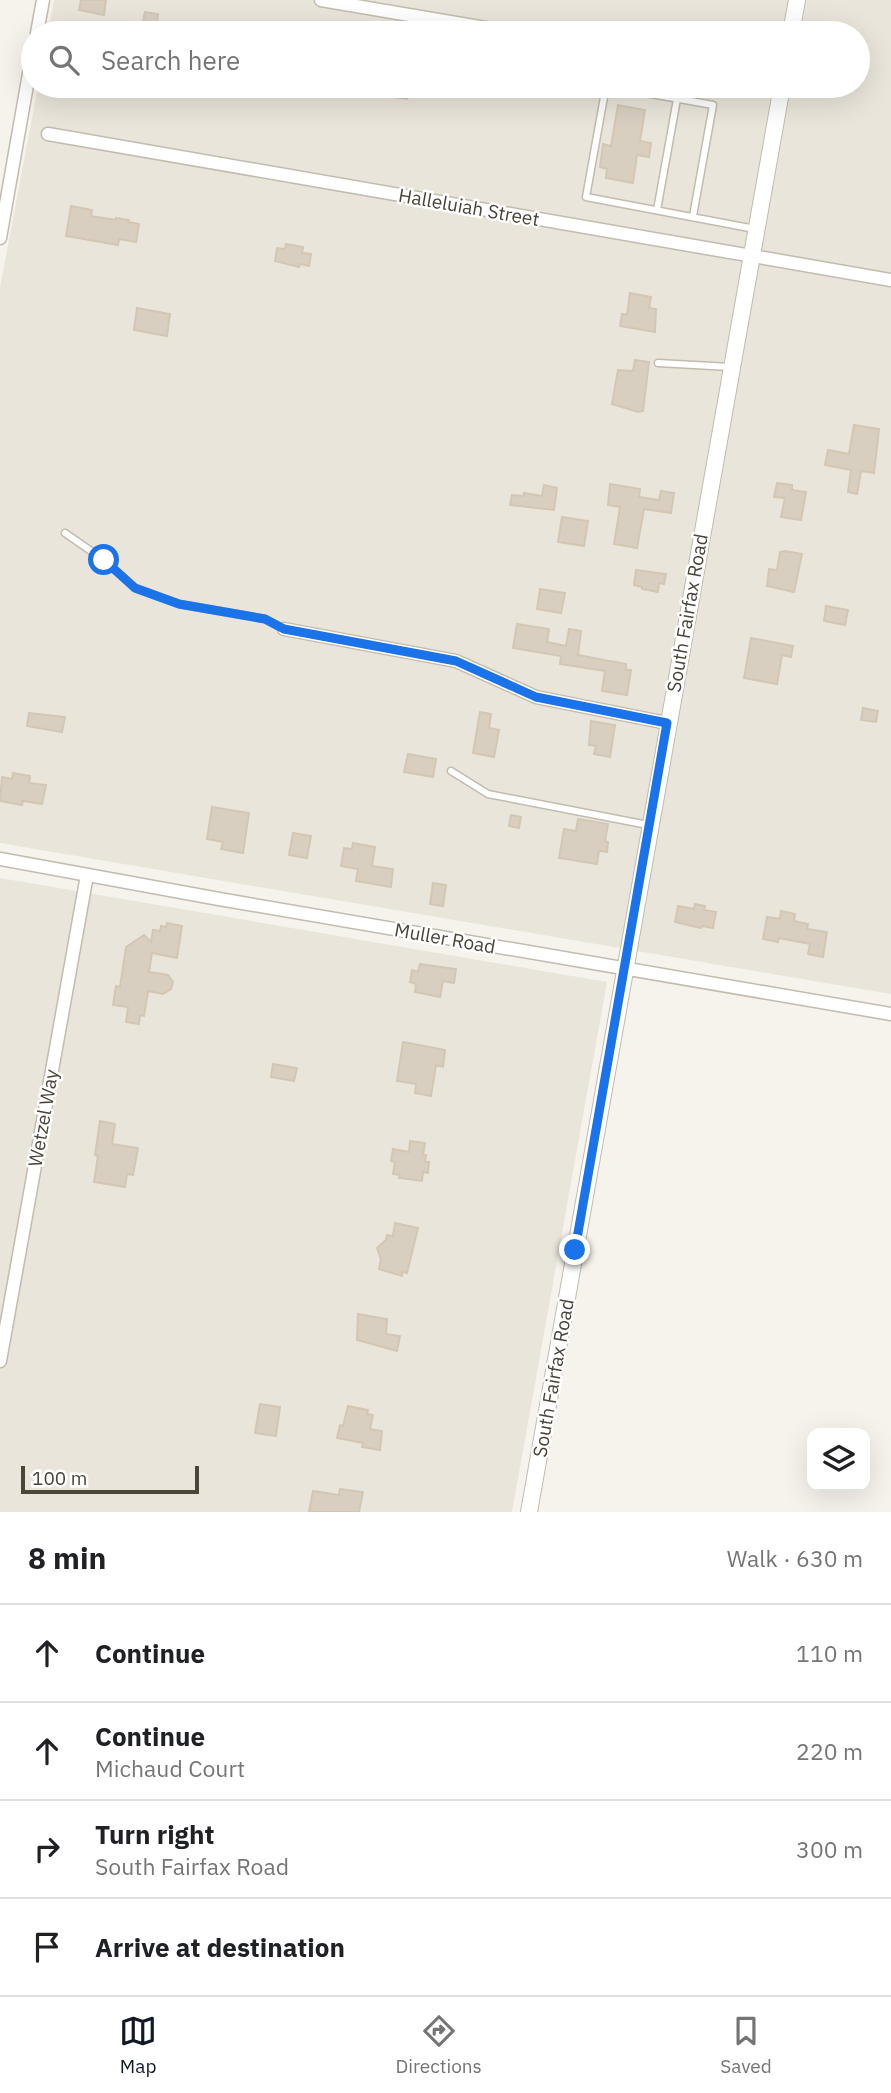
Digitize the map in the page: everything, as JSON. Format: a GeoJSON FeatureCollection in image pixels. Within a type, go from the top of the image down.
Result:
{"type":"FeatureCollection","features":[{"type":"Feature","properties":{"kind":"street"},"geometry":{"type":"LineString","coordinates":[[39,21],[43,0]]}},
{"type":"Feature","properties":{"kind":"street"},"geometry":{"type":"LineString","coordinates":[[321,0],[444,21]]}},
{"type":"Feature","properties":{"kind":"street"},"geometry":{"type":"LineString","coordinates":[[794,21],[797,0]]}},
{"type":"Feature","properties":{"kind":"street"},"geometry":{"type":"LineString","coordinates":[[0,238],[25,98]]}},
{"type":"Feature","properties":{"kind":"street","name":"South Fairfax Road"},"geometry":{"type":"LineString","coordinates":[[529,1512],[780,98]]}},
{"type":"Feature","properties":{"kind":"street","name":"Halleluiah Street"},"geometry":{"type":"LineString","coordinates":[[48,135],[891,280]]}},
{"type":"Feature","properties":{"kind":"street"},"geometry":{"type":"LineString","coordinates":[[284,629],[456,661],[536,697],[667,723]]}},
{"type":"Feature","properties":{"kind":"street","name":"Muller Road"},"geometry":{"type":"LineString","coordinates":[[0,859],[891,1014]]}},
{"type":"Feature","properties":{"kind":"street","name":"Wetzel Way"},"geometry":{"type":"LineString","coordinates":[[0,1361],[87,875]]}},
{"type":"Feature","properties":{"kind":"lane"},"geometry":{"type":"LineString","coordinates":[[604,98],[586,197],[757,229]]}},
{"type":"Feature","properties":{"kind":"lane"},"geometry":{"type":"LineString","coordinates":[[672,98],[713,105],[693,216]]}},
{"type":"Feature","properties":{"kind":"lane"},"geometry":{"type":"LineString","coordinates":[[657,210],[677,99]]}},
{"type":"Feature","properties":{"kind":"lane"},"geometry":{"type":"LineString","coordinates":[[658,363],[732,367]]}},
{"type":"Feature","properties":{"kind":"lane"},"geometry":{"type":"LineString","coordinates":[[65,533],[104,560],[135,588],[179,604],[265,619],[284,629]]}},
{"type":"Feature","properties":{"kind":"lane"},"geometry":{"type":"LineString","coordinates":[[451,771],[488,794],[650,825]]}},
{"type":"Feature","properties":{"kind":"shaded area"},"geometry":{"type":"Polygon","coordinates":[[[54,0],[891,0],[891,994],[0,843],[0,288],[36,98],[870,98],[870,21],[50,21],[54,0]]]}},
{"type":"Feature","properties":{"kind":"shaded area"},"geometry":{"type":"Polygon","coordinates":[[[0,878],[607,982],[512,1512],[0,1512],[0,878]]]}},
{"type":"Feature","properties":{"kind":"building"},"geometry":{"type":"Polygon","coordinates":[[[81,0],[106,0],[104,15],[79,10],[81,0]]]}},
{"type":"Feature","properties":{"kind":"building"},"geometry":{"type":"Polygon","coordinates":[[[145,12],[158,14],[157,21],[143,21],[145,12]]]}},
{"type":"Feature","properties":{"kind":"building"},"geometry":{"type":"Polygon","coordinates":[[[618,105],[645,110],[640,141],[651,143],[649,157],[637,155],[633,183],[606,178],[607,169],[600,167],[603,144],[611,146],[618,105]]]}},
{"type":"Feature","properties":{"kind":"building"},"geometry":{"type":"Polygon","coordinates":[[[71,206],[92,210],[91,216],[129,220],[128,222],[139,224],[136,242],[119,239],[118,245],[66,236],[71,206]]]}},
{"type":"Feature","properties":{"kind":"building"},"geometry":{"type":"Polygon","coordinates":[[[286,244],[303,247],[302,253],[311,254],[309,266],[300,264],[299,267],[275,261],[277,248],[285,249],[286,244]]]}},
{"type":"Feature","properties":{"kind":"building"},"geometry":{"type":"Polygon","coordinates":[[[630,293],[651,297],[649,308],[656,309],[655,332],[620,326],[622,314],[627,315],[630,293]]]}},
{"type":"Feature","properties":{"kind":"building"},"geometry":{"type":"Polygon","coordinates":[[[137,308],[170,314],[167,336],[134,330],[137,308]]]}},
{"type":"Feature","properties":{"kind":"building"},"geometry":{"type":"Polygon","coordinates":[[[635,360],[649,362],[643,411],[638,412],[612,404],[618,370],[633,371],[635,360]]]}},
{"type":"Feature","properties":{"kind":"building"},"geometry":{"type":"Polygon","coordinates":[[[854,425],[879,429],[874,473],[861,471],[857,494],[848,492],[851,470],[825,465],[828,450],[849,454],[854,425]]]}},
{"type":"Feature","properties":{"kind":"building"},"geometry":{"type":"Polygon","coordinates":[[[777,483],[792,485],[792,490],[806,492],[801,520],[781,517],[785,498],[774,497],[777,483]]]}},
{"type":"Feature","properties":{"kind":"building"},"geometry":{"type":"Polygon","coordinates":[[[610,484],[640,489],[639,497],[659,500],[661,491],[674,493],[671,513],[644,509],[637,548],[614,544],[620,507],[608,505],[610,484]]]}},
{"type":"Feature","properties":{"kind":"building"},"geometry":{"type":"Polygon","coordinates":[[[544,485],[557,488],[554,510],[510,505],[512,495],[524,496],[524,493],[542,496],[544,485]]]}},
{"type":"Feature","properties":{"kind":"building"},"geometry":{"type":"Polygon","coordinates":[[[562,517],[588,521],[584,546],[558,542],[562,517]]]}},
{"type":"Feature","properties":{"kind":"building"},"geometry":{"type":"Polygon","coordinates":[[[780,552],[802,554],[794,592],[767,586],[769,569],[777,570],[780,552]]]}},
{"type":"Feature","properties":{"kind":"building"},"geometry":{"type":"Polygon","coordinates":[[[636,570],[666,574],[664,584],[659,583],[658,592],[634,585],[636,570]]]}},
{"type":"Feature","properties":{"kind":"building"},"geometry":{"type":"Polygon","coordinates":[[[540,589],[565,593],[561,613],[537,609],[540,589]]]}},
{"type":"Feature","properties":{"kind":"building"},"geometry":{"type":"Polygon","coordinates":[[[826,606],[848,610],[845,625],[824,621],[826,606]]]}},
{"type":"Feature","properties":{"kind":"building"},"geometry":{"type":"Polygon","coordinates":[[[517,624],[549,629],[547,642],[566,646],[569,629],[581,631],[578,655],[626,664],[626,670],[631,670],[627,695],[602,691],[605,671],[560,664],[561,656],[513,648],[517,624]]]}},
{"type":"Feature","properties":{"kind":"building"},"geometry":{"type":"Polygon","coordinates":[[[751,638],[793,646],[791,657],[782,655],[777,684],[744,678],[751,638]]]}},
{"type":"Feature","properties":{"kind":"building"},"geometry":{"type":"Polygon","coordinates":[[[863,708],[878,711],[876,722],[861,720],[863,708]]]}},
{"type":"Feature","properties":{"kind":"building"},"geometry":{"type":"Polygon","coordinates":[[[480,712],[491,714],[489,728],[499,730],[494,757],[473,753],[480,712]]]}},
{"type":"Feature","properties":{"kind":"building"},"geometry":{"type":"Polygon","coordinates":[[[29,713],[65,717],[62,732],[27,726],[29,713]]]}},
{"type":"Feature","properties":{"kind":"building"},"geometry":{"type":"Polygon","coordinates":[[[591,721],[615,725],[610,757],[594,754],[596,746],[589,745],[591,721]]]}},
{"type":"Feature","properties":{"kind":"building"},"geometry":{"type":"Polygon","coordinates":[[[408,754],[436,759],[433,777],[404,772],[408,754]]]}},
{"type":"Feature","properties":{"kind":"building"},"geometry":{"type":"Polygon","coordinates":[[[13,773],[30,776],[29,783],[46,785],[42,804],[23,801],[22,805],[0,801],[2,777],[12,779],[13,773]]]}},
{"type":"Feature","properties":{"kind":"building"},"geometry":{"type":"Polygon","coordinates":[[[212,807],[249,813],[243,853],[221,849],[223,842],[207,839],[212,807]]]}},
{"type":"Feature","properties":{"kind":"building"},"geometry":{"type":"Polygon","coordinates":[[[511,815],[521,817],[519,828],[509,826],[511,815]]]}},
{"type":"Feature","properties":{"kind":"building"},"geometry":{"type":"Polygon","coordinates":[[[578,819],[608,824],[605,841],[608,842],[607,852],[599,851],[597,864],[559,858],[564,829],[576,831],[578,819]]]}},
{"type":"Feature","properties":{"kind":"building"},"geometry":{"type":"Polygon","coordinates":[[[293,833],[311,836],[307,858],[289,855],[293,833]]]}},
{"type":"Feature","properties":{"kind":"building"},"geometry":{"type":"Polygon","coordinates":[[[353,843],[375,847],[372,866],[393,869],[391,887],[356,881],[358,869],[341,866],[344,848],[352,849],[353,843]]]}},
{"type":"Feature","properties":{"kind":"building"},"geometry":{"type":"Polygon","coordinates":[[[433,883],[446,885],[443,906],[430,904],[433,883]]]}},
{"type":"Feature","properties":{"kind":"building"},"geometry":{"type":"Polygon","coordinates":[[[695,904],[705,906],[704,910],[716,912],[713,928],[675,922],[678,906],[694,909],[695,904]]]}},
{"type":"Feature","properties":{"kind":"building"},"geometry":{"type":"Polygon","coordinates":[[[781,911],[795,914],[794,921],[808,924],[807,929],[827,932],[823,957],[808,954],[810,944],[779,938],[778,942],[763,939],[767,917],[780,919],[781,911]]]}},
{"type":"Feature","properties":{"kind":"building"},"geometry":{"type":"Polygon","coordinates":[[[167,923],[182,926],[177,958],[152,953],[149,972],[168,975],[173,982],[171,989],[163,994],[148,991],[144,1016],[140,1015],[139,1024],[126,1022],[128,1007],[113,1005],[116,986],[120,987],[126,947],[144,935],[151,942],[153,930],[160,931],[161,926],[166,927],[167,923]]]}},
{"type":"Feature","properties":{"kind":"building"},"geometry":{"type":"Polygon","coordinates":[[[420,964],[456,969],[454,983],[443,981],[440,997],[415,992],[416,984],[410,982],[412,970],[418,972],[420,964]]]}},
{"type":"Feature","properties":{"kind":"building"},"geometry":{"type":"Polygon","coordinates":[[[403,1042],[445,1050],[443,1067],[436,1065],[431,1096],[415,1093],[416,1084],[397,1081],[403,1042]]]}},
{"type":"Feature","properties":{"kind":"building"},"geometry":{"type":"Polygon","coordinates":[[[273,1064],[297,1068],[294,1081],[271,1077],[273,1064]]]}},
{"type":"Feature","properties":{"kind":"building"},"geometry":{"type":"Polygon","coordinates":[[[100,1121],[115,1124],[112,1144],[138,1148],[133,1175],[127,1174],[125,1187],[94,1182],[100,1121]]]}},
{"type":"Feature","properties":{"kind":"building"},"geometry":{"type":"Polygon","coordinates":[[[410,1141],[425,1143],[423,1155],[426,1155],[425,1162],[429,1162],[428,1173],[423,1172],[422,1181],[399,1178],[400,1175],[393,1174],[393,1149],[409,1152],[410,1141]]]}},
{"type":"Feature","properties":{"kind":"building"},"geometry":{"type":"Polygon","coordinates":[[[395,1223],[418,1228],[407,1273],[402,1272],[402,1276],[379,1269],[381,1259],[377,1248],[386,1240],[387,1235],[393,1236],[395,1223]]]}},
{"type":"Feature","properties":{"kind":"building"},"geometry":{"type":"Polygon","coordinates":[[[358,1314],[387,1319],[386,1334],[400,1336],[397,1351],[357,1340],[358,1314]]]}},
{"type":"Feature","properties":{"kind":"building"},"geometry":{"type":"Polygon","coordinates":[[[260,1404],[280,1407],[276,1436],[255,1433],[260,1404]]]}},
{"type":"Feature","properties":{"kind":"building"},"geometry":{"type":"Polygon","coordinates":[[[348,1406],[368,1410],[367,1414],[373,1415],[370,1429],[382,1431],[380,1450],[362,1447],[363,1443],[337,1438],[348,1406]]]}},
{"type":"Feature","properties":{"kind":"building"},"geometry":{"type":"Polygon","coordinates":[[[340,1489],[363,1492],[359,1512],[309,1512],[313,1491],[339,1495],[340,1489]]]}},
{"type":"Feature","properties":{"kind":"route"},"geometry":{"type":"LineString","coordinates":[[104,560],[135,588],[179,604],[265,619],[284,629],[456,661],[536,697],[667,723],[575,1250]]}}]}
